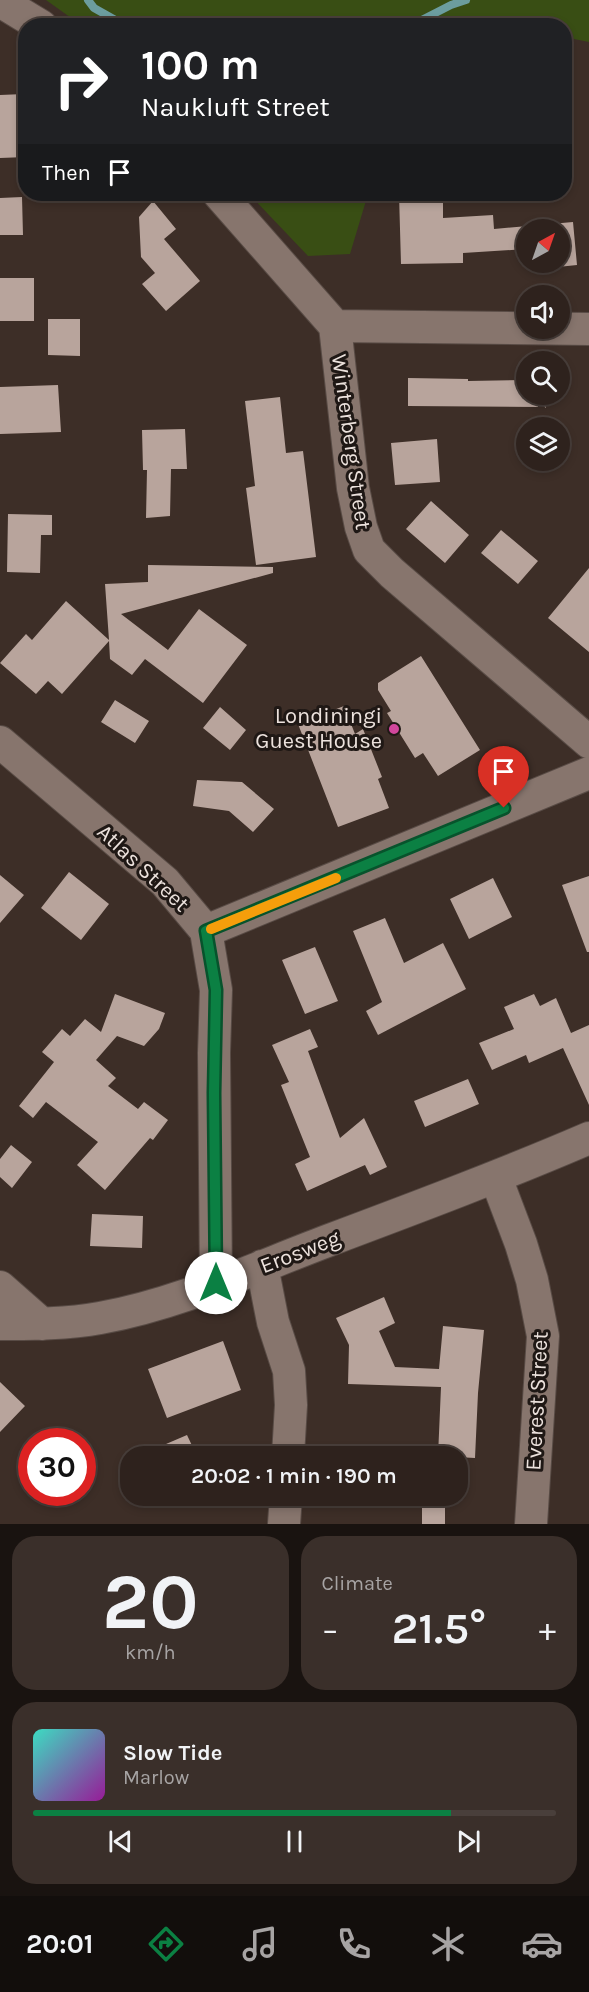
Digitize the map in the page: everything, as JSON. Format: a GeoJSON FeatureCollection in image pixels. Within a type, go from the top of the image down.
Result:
{"type":"FeatureCollection","features":[{"type":"Feature","properties":{"kind":"street"},"geometry":{"type":"LineString","coordinates":[[0,1],[28,18]]}},
{"type":"Feature","properties":{"kind":"street","name":"Winterberg Street"},"geometry":{"type":"LineString","coordinates":[[225,201],[335,326],[353,488],[361,527],[369,550],[392,573],[589,741]]}},
{"type":"Feature","properties":{"kind":"street"},"geometry":{"type":"LineString","coordinates":[[335,326],[589,329]]}},
{"type":"Feature","properties":{"kind":"street","name":"Atlas Street"},"geometry":{"type":"LineString","coordinates":[[0,742],[165,882],[206,931],[216,990],[214,1099],[216,1283]]}},
{"type":"Feature","properties":{"kind":"street"},"geometry":{"type":"LineString","coordinates":[[206,931],[589,773]]}},
{"type":"Feature","properties":{"kind":"street","name":"Erosweg"},"geometry":{"type":"LineString","coordinates":[[0,1324],[42,1324],[99,1318],[148,1307],[496,1178],[589,1138]]}},
{"type":"Feature","properties":{"kind":"street","name":"Everest Street"},"geometry":{"type":"LineString","coordinates":[[496,1178],[532,1280],[543,1336],[531,1524]]}},
{"type":"Feature","properties":{"kind":"street"},"geometry":{"type":"LineString","coordinates":[[262,1266],[273,1322],[289,1371],[291,1405],[289,1446]]}},
{"type":"Feature","properties":{"kind":"street"},"geometry":{"type":"LineString","coordinates":[[0,1287],[42,1324]]}},
{"type":"Feature","properties":{"kind":"street"},"geometry":{"type":"LineString","coordinates":[[284,1524],[285,1506]]}},
{"type":"Feature","properties":{"kind":"green space"},"geometry":{"type":"Polygon","coordinates":[[[46,0],[589,0],[589,42],[572,39],[572,18],[71,18],[46,0]]]}},
{"type":"Feature","properties":{"kind":"green space"},"geometry":{"type":"Polygon","coordinates":[[[256,201],[366,201],[350,254],[308,256],[256,201]]]}},
{"type":"Feature","properties":{"kind":"building"},"geometry":{"type":"Polygon","coordinates":[[[18,94],[18,157],[0,158],[0,95],[18,94]]]}},
{"type":"Feature","properties":{"kind":"building"},"geometry":{"type":"Polygon","coordinates":[[[18,197],[18,201],[22,201],[23,235],[0,235],[0,198],[18,197]]]}},
{"type":"Feature","properties":{"kind":"building"},"geometry":{"type":"Polygon","coordinates":[[[153,201],[176,229],[164,239],[200,281],[166,311],[142,284],[155,273],[141,257],[139,217],[153,201]]]}},
{"type":"Feature","properties":{"kind":"building"},"geometry":{"type":"Polygon","coordinates":[[[399,201],[443,201],[443,218],[493,215],[494,229],[516,227],[516,250],[463,253],[463,263],[401,264],[399,201]]]}},
{"type":"Feature","properties":{"kind":"building"},"geometry":{"type":"Polygon","coordinates":[[[570,222],[573,222],[577,265],[570,266],[570,222]]]}},
{"type":"Feature","properties":{"kind":"building"},"geometry":{"type":"Polygon","coordinates":[[[0,278],[34,278],[34,321],[0,321],[0,278]]]}},
{"type":"Feature","properties":{"kind":"building"},"geometry":{"type":"Polygon","coordinates":[[[48,319],[80,319],[80,356],[48,355],[48,319]]]}},
{"type":"Feature","properties":{"kind":"building"},"geometry":{"type":"Polygon","coordinates":[[[408,378],[516,380],[516,405],[538,405],[538,407],[408,406],[408,378]]]}},
{"type":"Feature","properties":{"kind":"building"},"geometry":{"type":"Polygon","coordinates":[[[58,385],[61,432],[0,434],[0,387],[58,385]]]}},
{"type":"Feature","properties":{"kind":"building"},"geometry":{"type":"Polygon","coordinates":[[[280,397],[286,453],[303,451],[316,557],[256,565],[246,488],[255,486],[245,401],[280,397]]]}},
{"type":"Feature","properties":{"kind":"building"},"geometry":{"type":"Polygon","coordinates":[[[185,429],[187,469],[171,469],[170,516],[146,518],[147,470],[143,470],[142,430],[185,429]]]}},
{"type":"Feature","properties":{"kind":"building"},"geometry":{"type":"Polygon","coordinates":[[[437,439],[440,482],[395,485],[391,443],[437,439]]]}},
{"type":"Feature","properties":{"kind":"building"},"geometry":{"type":"Polygon","coordinates":[[[431,501],[469,535],[445,563],[406,529],[431,501]]]}},
{"type":"Feature","properties":{"kind":"building"},"geometry":{"type":"Polygon","coordinates":[[[8,514],[52,515],[52,535],[41,535],[40,573],[7,572],[8,514]]]}},
{"type":"Feature","properties":{"kind":"building"},"geometry":{"type":"Polygon","coordinates":[[[501,530],[538,561],[518,584],[481,553],[501,530]]]}},
{"type":"Feature","properties":{"kind":"building"},"geometry":{"type":"Polygon","coordinates":[[[148,565],[273,567],[273,573],[121,614],[168,650],[199,609],[247,645],[203,703],[145,659],[132,675],[110,659],[109,641],[62,694],[48,681],[36,694],[0,663],[26,634],[32,640],[66,601],[109,640],[105,584],[148,582],[148,565]]]}},
{"type":"Feature","properties":{"kind":"building"},"geometry":{"type":"Polygon","coordinates":[[[589,568],[589,652],[548,618],[589,568]]]}},
{"type":"Feature","properties":{"kind":"building"},"geometry":{"type":"Polygon","coordinates":[[[421,656],[480,750],[438,776],[423,753],[415,758],[387,713],[391,711],[378,690],[378,683],[421,656]]]}},
{"type":"Feature","properties":{"kind":"building"},"geometry":{"type":"Polygon","coordinates":[[[115,700],[149,721],[135,743],[101,722],[115,700]]]}},
{"type":"Feature","properties":{"kind":"building"},"geometry":{"type":"Polygon","coordinates":[[[344,706],[355,734],[363,729],[382,777],[378,779],[389,808],[338,827],[298,724],[344,706]]]}},
{"type":"Feature","properties":{"kind":"building"},"geometry":{"type":"Polygon","coordinates":[[[220,707],[246,730],[230,750],[203,728],[220,707]]]}},
{"type":"Feature","properties":{"kind":"building"},"geometry":{"type":"Polygon","coordinates":[[[197,780],[242,782],[274,809],[253,832],[229,811],[193,806],[197,780]]]}},
{"type":"Feature","properties":{"kind":"building"},"geometry":{"type":"Polygon","coordinates":[[[69,872],[109,904],[81,940],[41,908],[69,872]]]}},
{"type":"Feature","properties":{"kind":"building"},"geometry":{"type":"Polygon","coordinates":[[[0,875],[24,895],[0,923],[0,875]]]}},
{"type":"Feature","properties":{"kind":"building"},"geometry":{"type":"Polygon","coordinates":[[[589,876],[589,952],[587,952],[562,885],[589,876]]]}},
{"type":"Feature","properties":{"kind":"building"},"geometry":{"type":"Polygon","coordinates":[[[493,878],[512,917],[469,939],[450,899],[493,878]]]}},
{"type":"Feature","properties":{"kind":"building"},"geometry":{"type":"Polygon","coordinates":[[[385,918],[404,963],[443,943],[466,989],[378,1035],[366,1011],[382,1002],[353,931],[385,918]]]}},
{"type":"Feature","properties":{"kind":"building"},"geometry":{"type":"Polygon","coordinates":[[[315,947],[338,1001],[305,1014],[282,960],[315,947]]]}},
{"type":"Feature","properties":{"kind":"building"},"geometry":{"type":"Polygon","coordinates":[[[115,994],[165,1013],[159,1029],[144,1046],[117,1036],[96,1060],[116,1078],[108,1086],[138,1109],[144,1102],[168,1120],[153,1140],[150,1138],[105,1190],[77,1165],[98,1142],[46,1102],[33,1118],[19,1106],[54,1062],[42,1052],[62,1029],[70,1036],[85,1019],[101,1032],[115,994]]]}},
{"type":"Feature","properties":{"kind":"building"},"geometry":{"type":"Polygon","coordinates":[[[534,994],[540,1006],[556,998],[571,1033],[589,1025],[589,1105],[563,1048],[529,1063],[526,1055],[492,1070],[479,1043],[514,1029],[504,1007],[534,994]]]}},
{"type":"Feature","properties":{"kind":"building"},"geometry":{"type":"Polygon","coordinates":[[[310,1029],[318,1047],[308,1051],[340,1138],[364,1118],[387,1167],[370,1175],[365,1165],[307,1191],[295,1164],[310,1157],[281,1085],[289,1082],[272,1045],[310,1029]]]}},
{"type":"Feature","properties":{"kind":"building"},"geometry":{"type":"Polygon","coordinates":[[[468,1079],[479,1104],[425,1127],[414,1101],[468,1079]]]}},
{"type":"Feature","properties":{"kind":"building"},"geometry":{"type":"Polygon","coordinates":[[[11,1145],[32,1162],[12,1188],[0,1177],[0,1159],[11,1145]]]}},
{"type":"Feature","properties":{"kind":"building"},"geometry":{"type":"Polygon","coordinates":[[[92,1214],[143,1216],[142,1248],[90,1246],[92,1214]]]}},
{"type":"Feature","properties":{"kind":"building"},"geometry":{"type":"Polygon","coordinates":[[[384,1297],[395,1323],[379,1331],[395,1367],[439,1369],[443,1326],[484,1330],[475,1458],[468,1458],[468,1446],[438,1446],[441,1387],[348,1384],[349,1345],[336,1318],[384,1297]]]}},
{"type":"Feature","properties":{"kind":"building"},"geometry":{"type":"Polygon","coordinates":[[[223,1341],[241,1390],[167,1418],[148,1369],[223,1341]]]}},
{"type":"Feature","properties":{"kind":"building"},"geometry":{"type":"Polygon","coordinates":[[[0,1382],[25,1406],[0,1432],[0,1382]]]}},
{"type":"Feature","properties":{"kind":"building"},"geometry":{"type":"Polygon","coordinates":[[[187,1435],[192,1446],[161,1446],[187,1435]]]}},
{"type":"Feature","properties":{"kind":"building"},"geometry":{"type":"Polygon","coordinates":[[[422,1506],[445,1506],[445,1524],[422,1524],[422,1506]]]}},
{"type":"Feature","properties":{"kind":"waterway"},"geometry":{"type":"LineString","coordinates":[[88,0],[94,8],[112,18]]}},
{"type":"Feature","properties":{"kind":"waterway"},"geometry":{"type":"LineString","coordinates":[[426,18],[466,0]]}},
{"type":"Feature","properties":{"kind":"slow traffic"},"geometry":{"type":"LineString","coordinates":[[211,929],[336,878]]}},
{"type":"Feature","properties":{"kind":"place","name":"Londiningi Guest House"},"geometry":{"type":"Point","coordinates":[394,729]}},
{"type":"Feature","properties":{"kind":"route"},"geometry":{"type":"LineString","coordinates":[[216,1283],[214,1093],[216,990],[206,931],[504,808]]}}]}
